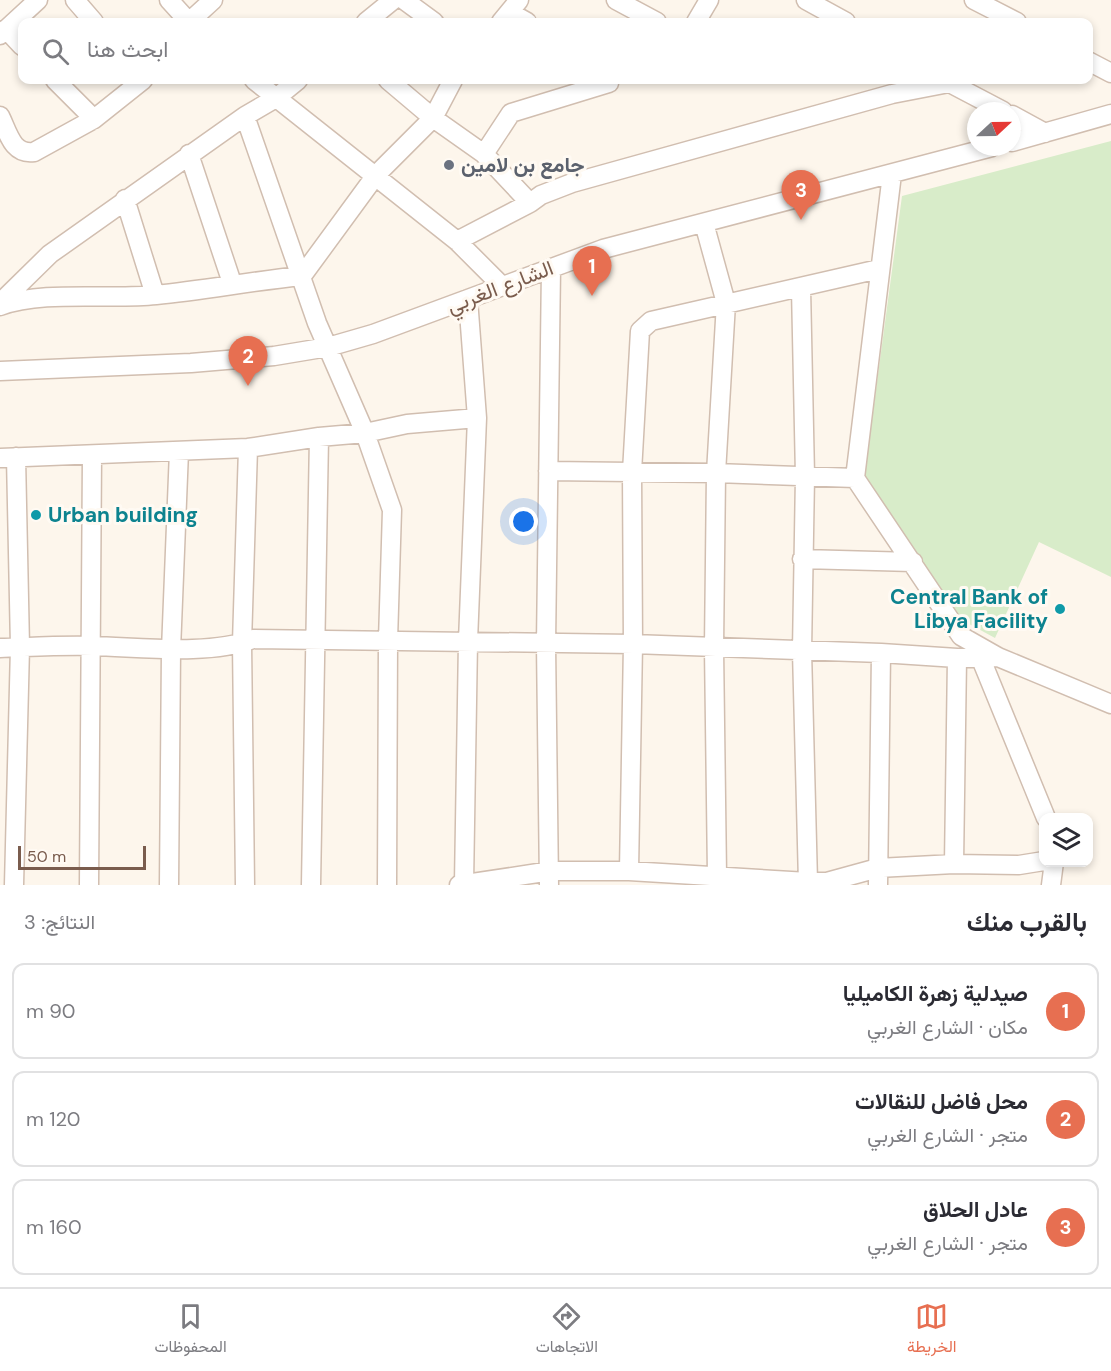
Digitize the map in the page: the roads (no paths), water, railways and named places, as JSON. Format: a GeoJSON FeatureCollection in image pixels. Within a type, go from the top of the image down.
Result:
{"type":"FeatureCollection","features":[{"type":"Feature","properties":{"kind":"street"},"geometry":{"type":"LineString","coordinates":[[18,18],[38,0]]}},
{"type":"Feature","properties":{"kind":"street"},"geometry":{"type":"LineString","coordinates":[[75,0],[91,18]]}},
{"type":"Feature","properties":{"kind":"street"},"geometry":{"type":"LineString","coordinates":[[169,0],[185,18]]}},
{"type":"Feature","properties":{"kind":"street"},"geometry":{"type":"LineString","coordinates":[[193,18],[213,0]]}},
{"type":"Feature","properties":{"kind":"street"},"geometry":{"type":"LineString","coordinates":[[371,18],[393,0]]}},
{"type":"Feature","properties":{"kind":"street"},"geometry":{"type":"LineString","coordinates":[[404,0],[429,18]]}},
{"type":"Feature","properties":{"kind":"street"},"geometry":{"type":"LineString","coordinates":[[698,18],[709,0]]}},
{"type":"Feature","properties":{"kind":"street"},"geometry":{"type":"LineString","coordinates":[[806,0],[834,15]]}},
{"type":"Feature","properties":{"kind":"street"},"geometry":{"type":"LineString","coordinates":[[974,0],[1009,18]]}},
{"type":"Feature","properties":{"kind":"street"},"geometry":{"type":"LineString","coordinates":[[621,1],[650,18]]}},
{"type":"Feature","properties":{"kind":"street"},"geometry":{"type":"LineString","coordinates":[[18,18],[3,32],[18,43]]}},
{"type":"Feature","properties":{"kind":"street"},"geometry":{"type":"LineString","coordinates":[[1093,63],[1111,73]]}},
{"type":"Feature","properties":{"kind":"street"},"geometry":{"type":"LineString","coordinates":[[59,84],[94,119]]}},
{"type":"Feature","properties":{"kind":"street"},"geometry":{"type":"LineString","coordinates":[[0,116],[15,146],[29,153],[56,142],[94,119],[137,84]]}},
{"type":"Feature","properties":{"kind":"street"},"geometry":{"type":"LineString","coordinates":[[259,84],[457,240],[502,286]]}},
{"type":"Feature","properties":{"kind":"street"},"geometry":{"type":"LineString","coordinates":[[0,305],[50,254],[189,154],[276,98],[293,84]]}},
{"type":"Feature","properties":{"kind":"street"},"geometry":{"type":"LineString","coordinates":[[393,84],[433,118],[483,154],[530,203]]}},
{"type":"Feature","properties":{"kind":"street"},"geometry":{"type":"LineString","coordinates":[[0,305],[24,300],[155,295],[232,283],[302,276],[376,175],[433,118],[451,84]]}},
{"type":"Feature","properties":{"kind":"street"},"geometry":{"type":"LineString","coordinates":[[483,154],[511,112],[602,84]]}},
{"type":"Feature","properties":{"kind":"street"},"geometry":{"type":"LineString","coordinates":[[457,240],[530,203],[541,195],[572,183],[934,84]]}},
{"type":"Feature","properties":{"kind":"street"},"geometry":{"type":"LineString","coordinates":[[953,84],[987,102]]}},
{"type":"Feature","properties":{"kind":"street"},"geometry":{"type":"LineString","coordinates":[[1021,140],[1111,114]]}},
{"type":"Feature","properties":{"kind":"street"},"geometry":{"type":"LineString","coordinates":[[245,116],[302,276],[316,323],[365,433],[392,510],[388,640],[387,885]]}},
{"type":"Feature","properties":{"kind":"street"},"geometry":{"type":"LineString","coordinates":[[1021,121],[1045,133]]}},
{"type":"Feature","properties":{"kind":"street"},"geometry":{"type":"LineString","coordinates":[[189,154],[232,283]]}},
{"type":"Feature","properties":{"kind":"street","name":"الشارع الغربي"},"geometry":{"type":"LineString","coordinates":[[0,370],[191,363],[274,356],[328,347],[373,334],[603,249],[967,154]]}},
{"type":"Feature","properties":{"kind":"street"},"geometry":{"type":"LineString","coordinates":[[892,174],[855,478],[961,636],[989,658],[1111,704]]}},
{"type":"Feature","properties":{"kind":"street"},"geometry":{"type":"LineString","coordinates":[[125,199],[155,295]]}},
{"type":"Feature","properties":{"kind":"street"},"geometry":{"type":"LineString","coordinates":[[704,223],[726,303],[716,473],[714,648],[717,875]]}},
{"type":"Feature","properties":{"kind":"street"},"geometry":{"type":"LineString","coordinates":[[550,878],[546,644],[551,268]]}},
{"type":"Feature","properties":{"kind":"street"},"geometry":{"type":"LineString","coordinates":[[629,871],[633,644],[632,472],[640,331],[651,321],[879,269]]}},
{"type":"Feature","properties":{"kind":"street"},"geometry":{"type":"LineString","coordinates":[[801,288],[805,476],[801,651],[808,882]]}},
{"type":"Feature","properties":{"kind":"street"},"geometry":{"type":"LineString","coordinates":[[464,884],[468,641],[477,418],[468,299]]}},
{"type":"Feature","properties":{"kind":"street"},"geometry":{"type":"LineString","coordinates":[[14,885],[20,647],[8,458],[248,448],[365,433],[407,424],[477,418]]}},
{"type":"Feature","properties":{"kind":"street"},"geometry":{"type":"LineString","coordinates":[[311,885],[320,437]]}},
{"type":"Feature","properties":{"kind":"street"},"geometry":{"type":"LineString","coordinates":[[245,885],[242,643],[248,448]]}},
{"type":"Feature","properties":{"kind":"street"},"geometry":{"type":"LineString","coordinates":[[169,885],[171,650],[179,451]]}},
{"type":"Feature","properties":{"kind":"street"},"geometry":{"type":"LineString","coordinates":[[89,885],[92,454]]}},
{"type":"Feature","properties":{"kind":"street"},"geometry":{"type":"LineString","coordinates":[[548,471],[716,473],[855,478]]}},
{"type":"Feature","properties":{"kind":"street"},"geometry":{"type":"LineString","coordinates":[[802,559],[912,562]]}},
{"type":"Feature","properties":{"kind":"street"},"geometry":{"type":"LineString","coordinates":[[0,648],[91,646],[171,650],[242,643],[253,639],[388,640],[633,644],[989,658]]}},
{"type":"Feature","properties":{"kind":"street"},"geometry":{"type":"LineString","coordinates":[[878,876],[881,653]]}},
{"type":"Feature","properties":{"kind":"street"},"geometry":{"type":"LineString","coordinates":[[954,864],[957,658]]}},
{"type":"Feature","properties":{"kind":"street"},"geometry":{"type":"LineString","coordinates":[[989,658],[1044,813]]}},
{"type":"Feature","properties":{"kind":"street"},"geometry":{"type":"LineString","coordinates":[[459,885],[629,871],[827,882],[954,864],[1019,865],[1039,862]]}},
{"type":"Feature","properties":{"kind":"street"},"geometry":{"type":"LineString","coordinates":[[1051,885],[1053,867]]}},
{"type":"Feature","properties":{"kind":"place","name":"جامع بن لامين"},"geometry":{"type":"Point","coordinates":[449,165]}},
{"type":"Feature","properties":{"kind":"place","name":"عادل الحلاق"},"geometry":{"type":"Point","coordinates":[801,220]}},
{"type":"Feature","properties":{"kind":"place","name":"صيدلية زهرة الكاميليا"},"geometry":{"type":"Point","coordinates":[592,296]}},
{"type":"Feature","properties":{"kind":"place","name":"محل فاضل للنقالات"},"geometry":{"type":"Point","coordinates":[248,386]}},
{"type":"Feature","properties":{"kind":"place","name":"Urban building"},"geometry":{"type":"Point","coordinates":[36,515]}},
{"type":"Feature","properties":{"kind":"place","name":"Central Bank of Libya Facility"},"geometry":{"type":"Point","coordinates":[1060,609]}}]}
